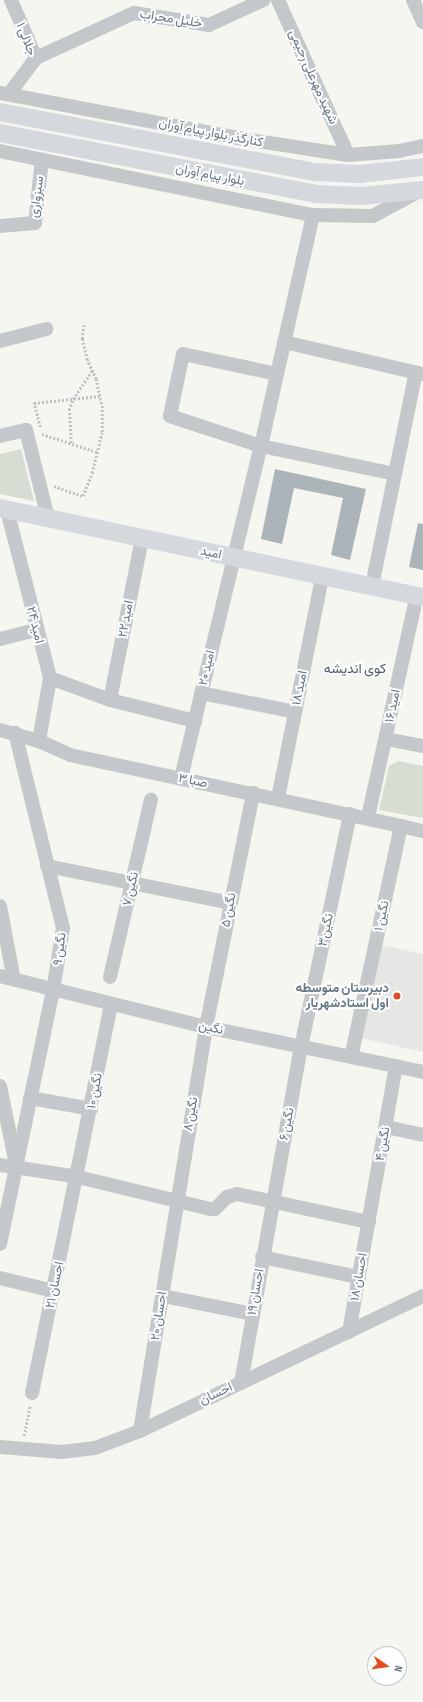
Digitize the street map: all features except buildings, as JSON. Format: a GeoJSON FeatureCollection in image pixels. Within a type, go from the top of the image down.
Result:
{"type":"FeatureCollection","features":[{"type":"Feature","properties":{"kind":"main road","name":"بلوار پیام آوران"},"geometry":{"type":"LineString","coordinates":[[0,112],[316,172],[359,174],[423,167]]}},
{"type":"Feature","properties":{"kind":"main road","name":"بلوار پیام آوران"},"geometry":{"type":"LineString","coordinates":[[0,134],[316,194],[361,196],[420,191]]}},
{"type":"Feature","properties":{"kind":"main road","name":"امید"},"geometry":{"type":"LineString","coordinates":[[4,509],[322,577],[420,596]]}},
{"type":"Feature","properties":{"kind":"street","name":"جلالی ۱"},"geometry":{"type":"LineString","coordinates":[[5,94],[36,58],[11,0]]}},
{"type":"Feature","properties":{"kind":"street","name":"خلیل محراب"},"geometry":{"type":"LineString","coordinates":[[36,58],[134,13],[209,25],[263,0]]}},
{"type":"Feature","properties":{"kind":"street","name":"شهید مهرعلی رحیمی"},"geometry":{"type":"LineString","coordinates":[[278,0],[348,155]]}},
{"type":"Feature","properties":{"kind":"street"},"geometry":{"type":"LineString","coordinates":[[413,0],[423,22]]}},
{"type":"Feature","properties":{"kind":"street","name":"کنارگذر بلوار پیام آوران"},"geometry":{"type":"LineString","coordinates":[[5,94],[238,138],[348,155],[399,151],[423,146]]}},
{"type":"Feature","properties":{"kind":"street"},"geometry":{"type":"LineString","coordinates":[[0,151],[313,215],[373,216],[420,191]]}},
{"type":"Feature","properties":{"kind":"street","name":"سبزواری"},"geometry":{"type":"LineString","coordinates":[[0,226],[35,223],[42,160]]}},
{"type":"Feature","properties":{"kind":"street","name":"امید ۲۰"},"geometry":{"type":"LineString","coordinates":[[181,778],[233,557],[261,446],[313,215]]}},
{"type":"Feature","properties":{"kind":"street"},"geometry":{"type":"LineString","coordinates":[[0,341],[46,329]]}},
{"type":"Feature","properties":{"kind":"street"},"geometry":{"type":"LineString","coordinates":[[284,342],[420,373],[395,474],[372,586]]}},
{"type":"Feature","properties":{"kind":"street"},"geometry":{"type":"LineString","coordinates":[[277,374],[183,354],[170,416],[261,446],[395,474]]}},
{"type":"Feature","properties":{"kind":"street"},"geometry":{"type":"LineString","coordinates":[[0,436],[26,430],[48,518]]}},
{"type":"Feature","properties":{"kind":"street","name":"امید ۲۴"},"geometry":{"type":"LineString","coordinates":[[4,509],[50,678],[39,741]]}},
{"type":"Feature","properties":{"kind":"street","name":"امید ۲۲"},"geometry":{"type":"LineString","coordinates":[[110,700],[142,538]]}},
{"type":"Feature","properties":{"kind":"street","name":"امید ۱۸"},"geometry":{"type":"LineString","coordinates":[[278,798],[322,577]]}},
{"type":"Feature","properties":{"kind":"street","name":"امید ۱۶"},"geometry":{"type":"LineString","coordinates":[[368,817],[420,596]]}},
{"type":"Feature","properties":{"kind":"street"},"geometry":{"type":"LineString","coordinates":[[0,639],[36,630]]}},
{"type":"Feature","properties":{"kind":"street"},"geometry":{"type":"LineString","coordinates":[[50,678],[110,700],[195,721]]}},
{"type":"Feature","properties":{"kind":"street"},"geometry":{"type":"LineString","coordinates":[[201,693],[295,712]]}},
{"type":"Feature","properties":{"kind":"street","name":"صبا ۳"},"geometry":{"type":"LineString","coordinates":[[0,729],[39,741],[70,755],[350,814]]}},
{"type":"Feature","properties":{"kind":"street","name":"نگین ۹"},"geometry":{"type":"LineString","coordinates":[[0,1244],[53,992],[63,928],[15,733]]}},
{"type":"Feature","properties":{"kind":"street"},"geometry":{"type":"LineString","coordinates":[[386,739],[423,746]]}},
{"type":"Feature","properties":{"kind":"street","name":"نگین ۵"},"geometry":{"type":"LineString","coordinates":[[206,1027],[253,793]]}},
{"type":"Feature","properties":{"kind":"street","name":"نگین ۷"},"geometry":{"type":"LineString","coordinates":[[110,977],[151,800]]}},
{"type":"Feature","properties":{"kind":"street"},"geometry":{"type":"LineString","coordinates":[[350,814],[423,831]]}},
{"type":"Feature","properties":{"kind":"street","name":"نگین۳"},"geometry":{"type":"LineString","coordinates":[[301,1047],[350,814]]}},
{"type":"Feature","properties":{"kind":"street","name":"نگین ۱"},"geometry":{"type":"LineString","coordinates":[[351,1057],[401,826]]}},
{"type":"Feature","properties":{"kind":"street"},"geometry":{"type":"LineString","coordinates":[[47,866],[230,903]]}},
{"type":"Feature","properties":{"kind":"street"},"geometry":{"type":"LineString","coordinates":[[0,906],[14,980]]}},
{"type":"Feature","properties":{"kind":"street","name":"نگین"},"geometry":{"type":"LineString","coordinates":[[0,976],[53,992],[206,1027],[423,1072]]}},
{"type":"Feature","properties":{"kind":"street","name":"نگین ۱۰"},"geometry":{"type":"LineString","coordinates":[[78,1177],[111,1005]]}},
{"type":"Feature","properties":{"kind":"street","name":"نگین ۸"},"geometry":{"type":"LineString","coordinates":[[176,1201],[206,1027]]}},
{"type":"Feature","properties":{"kind":"street","name":"نگین ۶"},"geometry":{"type":"LineString","coordinates":[[272,1201],[301,1047]]}},
{"type":"Feature","properties":{"kind":"street","name":"نگین ۴"},"geometry":{"type":"LineString","coordinates":[[369,1222],[396,1066]]}},
{"type":"Feature","properties":{"kind":"street"},"geometry":{"type":"LineString","coordinates":[[0,1086],[16,1166]]}},
{"type":"Feature","properties":{"kind":"street"},"geometry":{"type":"LineString","coordinates":[[30,1098],[91,1109]]}},
{"type":"Feature","properties":{"kind":"street"},"geometry":{"type":"LineString","coordinates":[[386,1127],[423,1135]]}},
{"type":"Feature","properties":{"kind":"street"},"geometry":{"type":"LineString","coordinates":[[0,1165],[16,1166],[78,1177],[215,1209],[232,1194],[369,1222]]}},
{"type":"Feature","properties":{"kind":"street","name":"احسان ۲۱"},"geometry":{"type":"LineString","coordinates":[[32,1393],[78,1177]]}},
{"type":"Feature","properties":{"kind":"street","name":"احسان ۲۰"},"geometry":{"type":"LineString","coordinates":[[140,1431],[163,1296],[176,1201]]}},
{"type":"Feature","properties":{"kind":"street","name":"احسان ۱۹"},"geometry":{"type":"LineString","coordinates":[[241,1383],[272,1201]]}},
{"type":"Feature","properties":{"kind":"street","name":"احسان ۱۸"},"geometry":{"type":"LineString","coordinates":[[349,1332],[369,1222]]}},
{"type":"Feature","properties":{"kind":"street"},"geometry":{"type":"LineString","coordinates":[[262,1257],[359,1277]]}},
{"type":"Feature","properties":{"kind":"street"},"geometry":{"type":"LineString","coordinates":[[0,1278],[54,1291]]}},
{"type":"Feature","properties":{"kind":"street"},"geometry":{"type":"LineString","coordinates":[[163,1296],[252,1314]]}},
{"type":"Feature","properties":{"kind":"street","name":"احسان"},"geometry":{"type":"LineString","coordinates":[[0,1447],[22,1451],[62,1452],[95,1448],[140,1431],[423,1296]]}},
{"type":"Feature","properties":{"kind":"path"},"geometry":{"type":"LineString","coordinates":[[38,480],[83,496],[97,452],[102,432],[100,396],[82,339],[84,323]]}},
{"type":"Feature","properties":{"kind":"path"},"geometry":{"type":"LineString","coordinates":[[71,443],[69,410],[73,399],[92,371]]}},
{"type":"Feature","properties":{"kind":"path"},"geometry":{"type":"LineString","coordinates":[[42,434],[34,403],[100,396]]}},
{"type":"Feature","properties":{"kind":"path"},"geometry":{"type":"LineString","coordinates":[[27,437],[42,434],[97,452]]}},
{"type":"Feature","properties":{"kind":"path"},"geometry":{"type":"LineString","coordinates":[[22,1451],[32,1393]]}},
{"type":"Feature","properties":{"kind":"shaded area"},"geometry":{"type":"Polygon","coordinates":[[[21,449],[34,501],[0,494],[0,454],[21,449]]]}},
{"type":"Feature","properties":{"kind":"shaded area"},"geometry":{"type":"Polygon","coordinates":[[[398,761],[423,766],[423,818],[379,810],[389,766],[398,761]]]}},
{"type":"Feature","properties":{"kind":"shaded area","name":"دبیرستان متوسطه اول استادشهریار"},"geometry":{"type":"Polygon","coordinates":[[[382,945],[423,954],[423,1052],[361,1038],[382,945]]]}},
{"type":"Feature","properties":{"kind":"place","name":"دبیرستان متوسطه اول استادشهریار"},"geometry":{"type":"Point","coordinates":[397,996]}},
{"type":"Feature","properties":{"kind":"district","name":"کوی اندیشه"},"geometry":{"type":"Point","coordinates":[355,669]}}]}
